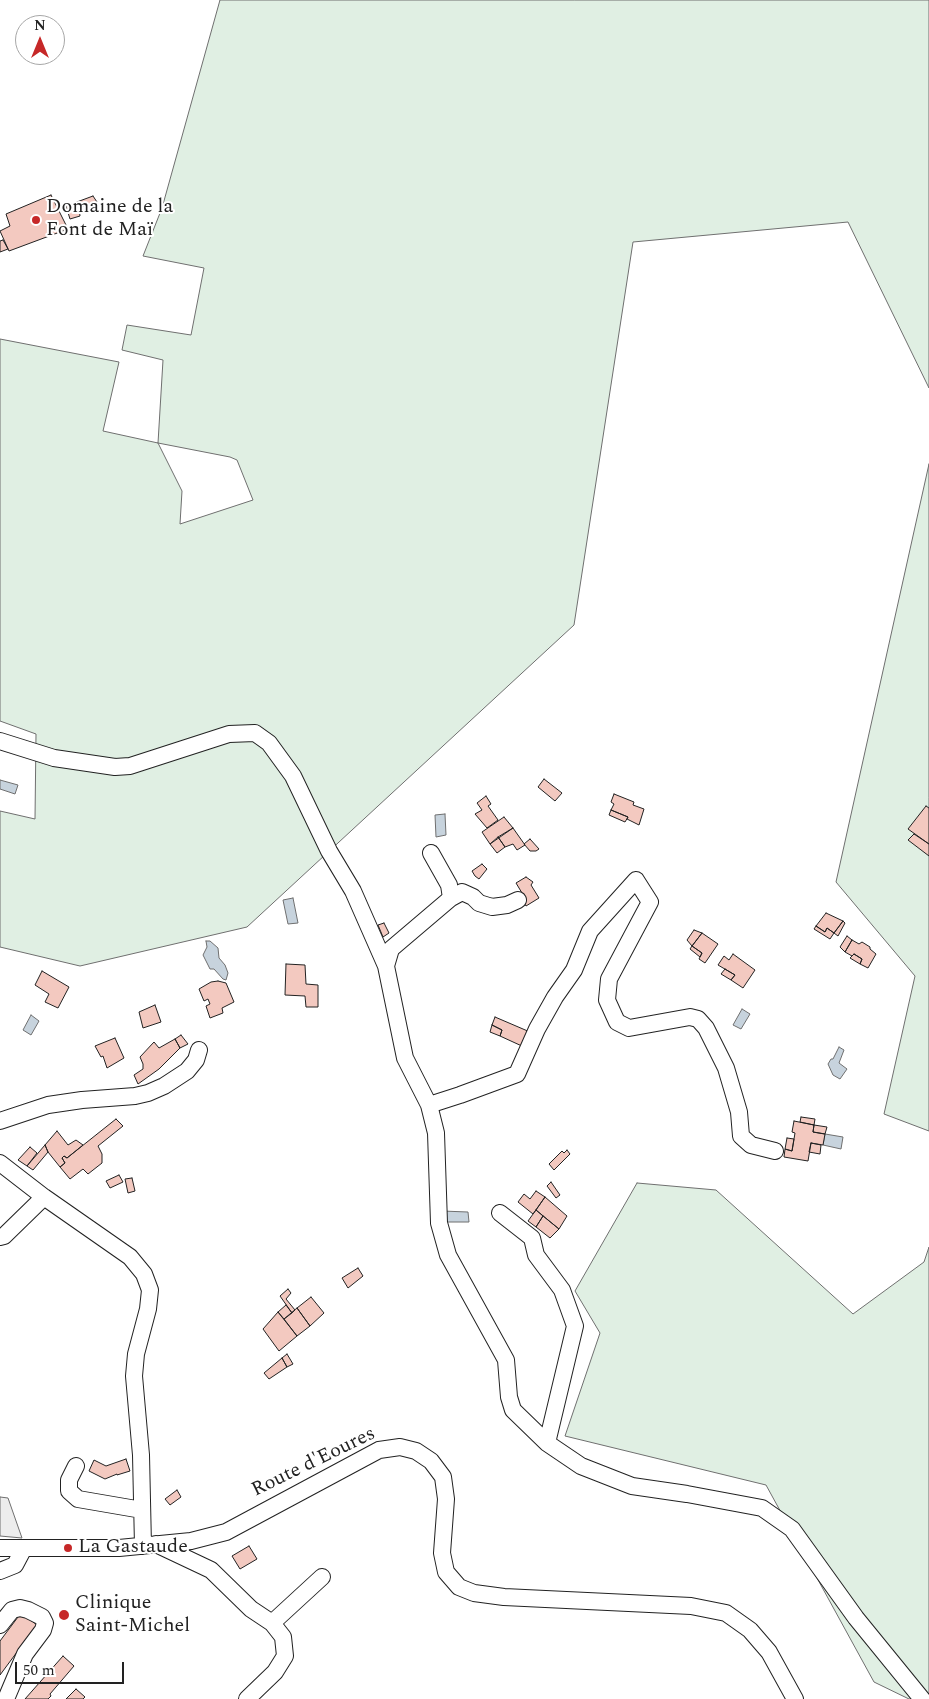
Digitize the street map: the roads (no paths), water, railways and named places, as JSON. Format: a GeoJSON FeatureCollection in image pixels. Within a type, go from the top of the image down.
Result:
{"type":"FeatureCollection","features":[{"type":"Feature","properties":{"kind":"street"},"geometry":{"type":"LineString","coordinates":[[0,741],[54,758],[115,767],[130,766],[229,734],[255,733],[269,743],[293,776],[329,851],[353,891],[386,966],[405,1058],[429,1105],[436,1133],[439,1223],[448,1255],[506,1360],[509,1397],[513,1410],[547,1443],[581,1466],[632,1486],[762,1508],[792,1529],[856,1618],[922,1699]]}},
{"type":"Feature","properties":{"kind":"street"},"geometry":{"type":"LineString","coordinates":[[431,853],[449,885],[451,898]]}},
{"type":"Feature","properties":{"kind":"street"},"geometry":{"type":"LineString","coordinates":[[429,1105],[518,1074],[537,1029],[574,970],[590,931],[636,880],[650,902],[609,979],[607,1000],[617,1022],[629,1028],[690,1017],[698,1019],[706,1028],[726,1068],[740,1112],[741,1136],[751,1145],[776,1151]]}},
{"type":"Feature","properties":{"kind":"street"},"geometry":{"type":"LineString","coordinates":[[386,966],[391,949],[451,898],[462,892],[473,897],[479,903],[492,907],[507,905],[518,900]]}},
{"type":"Feature","properties":{"kind":"street"},"geometry":{"type":"LineString","coordinates":[[0,1121],[48,1106],[82,1100],[134,1096],[148,1093],[164,1086],[186,1071],[196,1060],[199,1050]]}},
{"type":"Feature","properties":{"kind":"street"},"geometry":{"type":"LineString","coordinates":[[0,1163],[130,1258],[144,1274],[150,1290],[148,1309],[136,1354],[134,1376],[141,1455],[142,1510],[149,1545],[211,1570],[251,1609],[272,1623],[283,1637],[284,1656],[275,1672],[246,1699]]}},
{"type":"Feature","properties":{"kind":"street"},"geometry":{"type":"LineString","coordinates":[[0,1237],[4,1236],[44,1197]]}},
{"type":"Feature","properties":{"kind":"street"},"geometry":{"type":"LineString","coordinates":[[500,1213],[532,1238],[536,1255],[562,1290],[574,1326],[547,1443]]}},
{"type":"Feature","properties":{"kind":"street","name":"Route d'Eoures"},"geometry":{"type":"LineString","coordinates":[[0,1548],[119,1548],[191,1541],[226,1532],[379,1450],[400,1448],[416,1451],[431,1461],[443,1477],[446,1499],[442,1553],[446,1572],[459,1588],[474,1594],[504,1597],[691,1606],[726,1613],[750,1630],[769,1652],[795,1699]]}},
{"type":"Feature","properties":{"kind":"street"},"geometry":{"type":"LineString","coordinates":[[76,1466],[69,1480],[69,1491],[78,1499],[142,1510]]}},
{"type":"Feature","properties":{"kind":"street"},"geometry":{"type":"LineString","coordinates":[[0,1571],[15,1565],[24,1548]]}},
{"type":"Feature","properties":{"kind":"street"},"geometry":{"type":"LineString","coordinates":[[272,1623],[322,1577]]}},
{"type":"Feature","properties":{"kind":"street"},"geometry":{"type":"LineString","coordinates":[[0,1625],[12,1610],[20,1608],[42,1617],[45,1623],[43,1630],[25,1654],[6,1699]]}},
{"type":"Feature","properties":{"kind":"place","name":"Domaine de la Font de Maï"},"geometry":{"type":"Point","coordinates":[36,220]}},
{"type":"Feature","properties":{"kind":"place","name":"La Gastaude"},"geometry":{"type":"Point","coordinates":[68,1548]}},
{"type":"Feature","properties":{"kind":"place","name":"Clinique Saint-Michel"},"geometry":{"type":"Point","coordinates":[64,1615]}}]}
